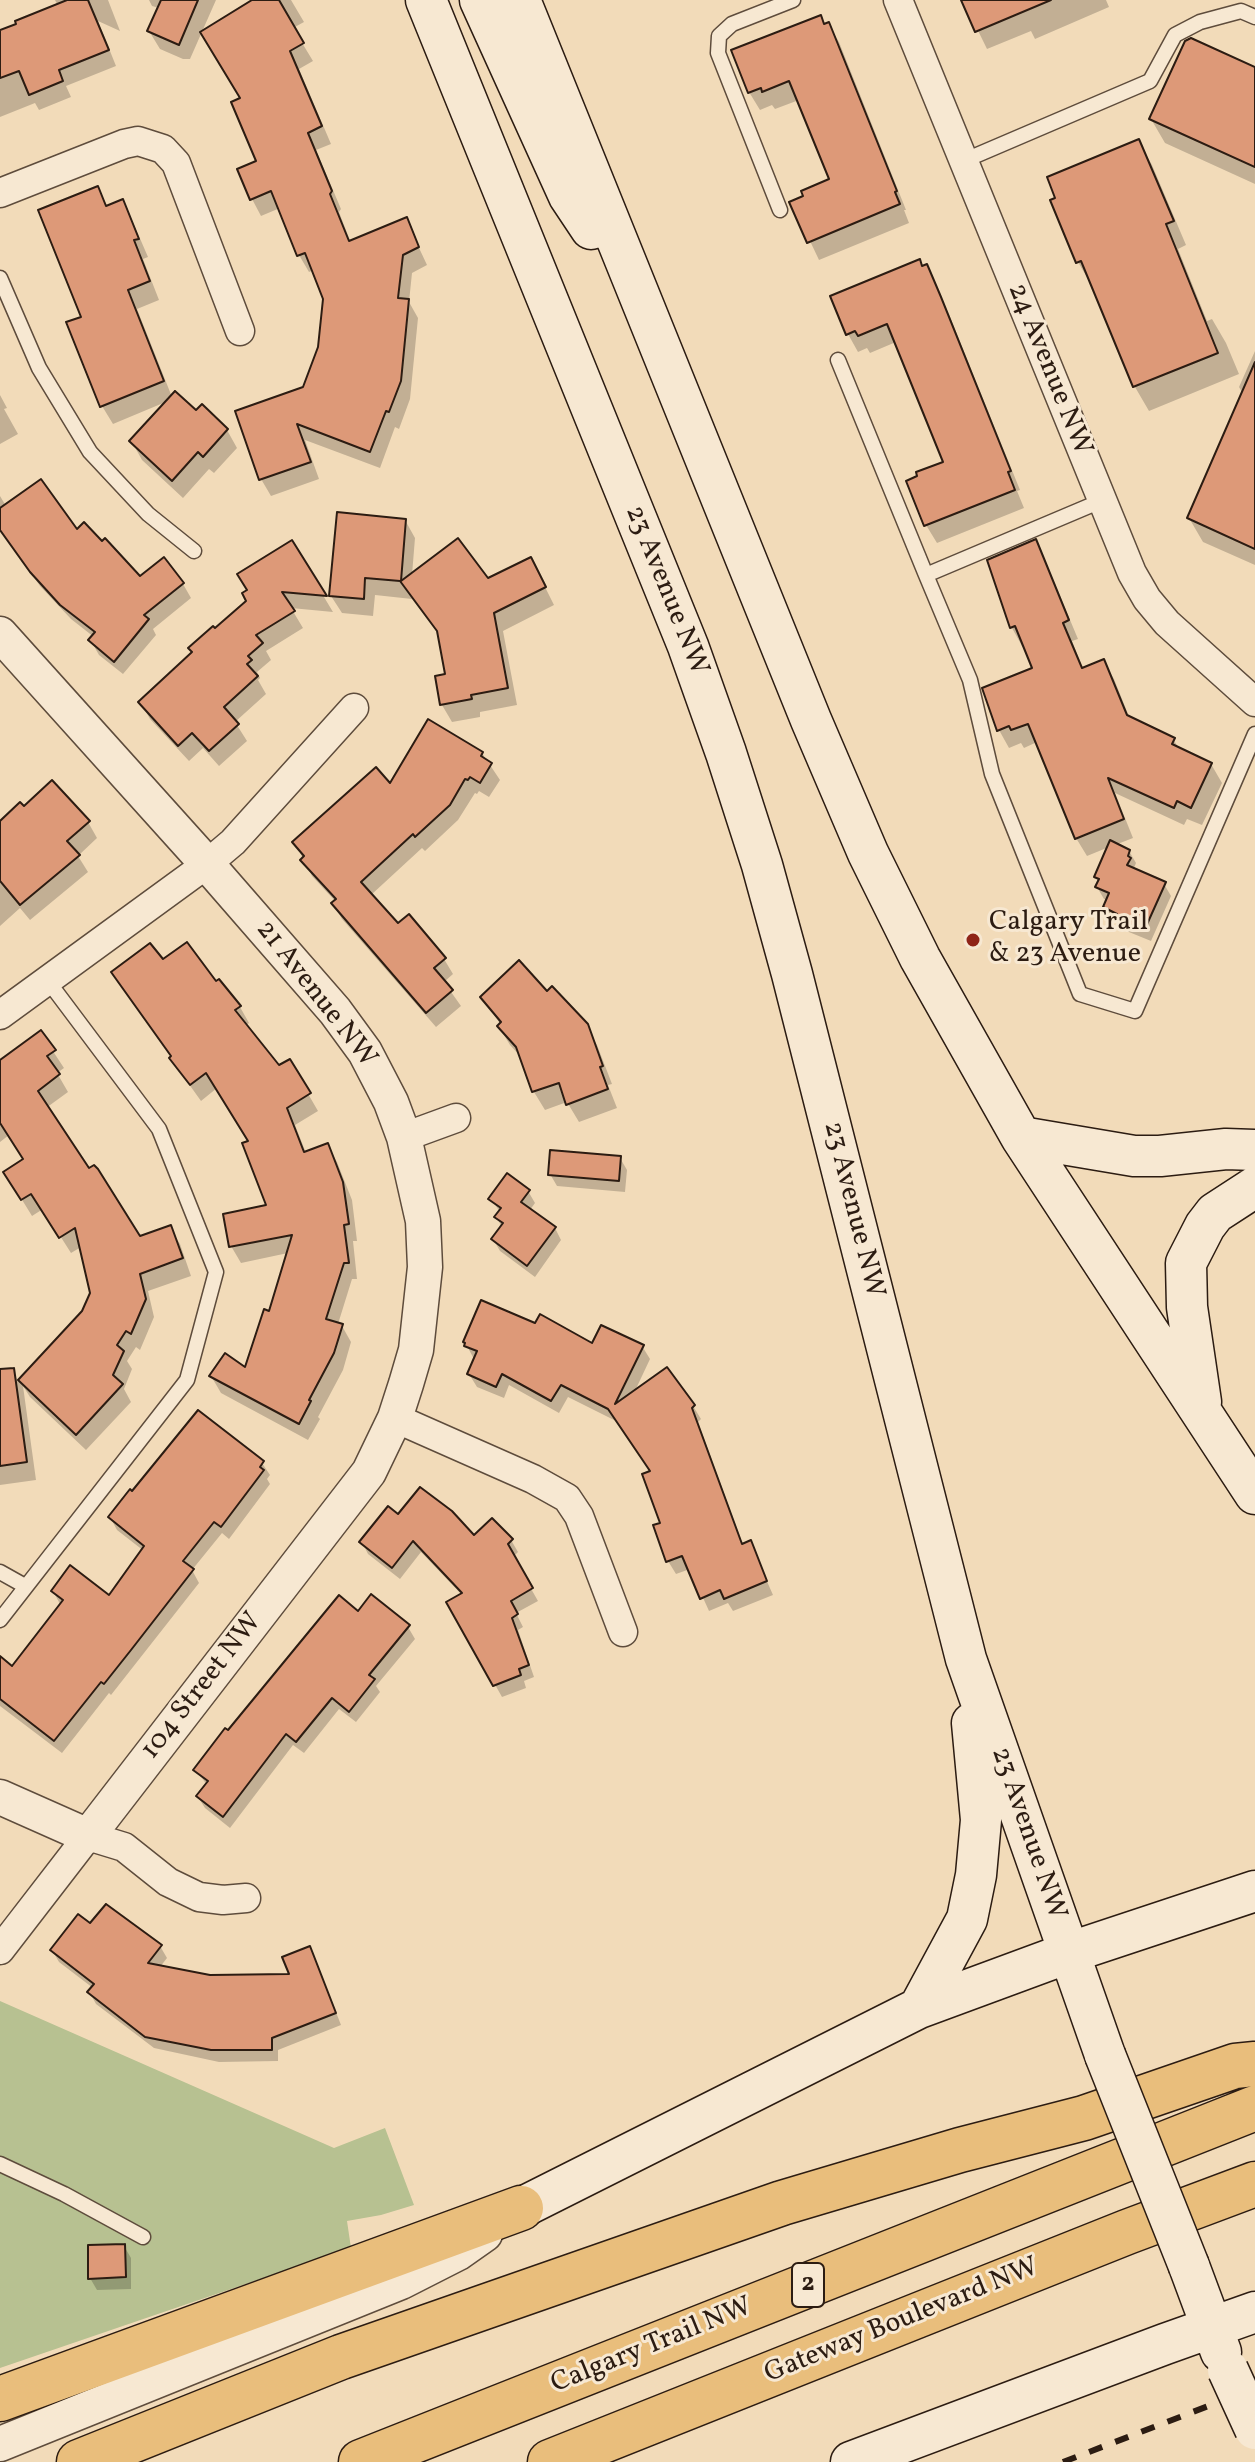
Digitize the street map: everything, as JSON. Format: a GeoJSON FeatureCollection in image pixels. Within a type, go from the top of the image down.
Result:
{"type":"FeatureCollection","features":[{"type":"Feature","properties":{"kind":"highway"},"geometry":{"type":"LineString","coordinates":[[79,2462],[341,2357],[782,2203],[960,2150],[1084,2118],[1235,2066],[1255,2064]]}},
{"type":"Feature","properties":{"kind":"highway","name":"Calgary Trail NW"},"geometry":{"type":"LineString","coordinates":[[361,2462],[1255,2108]]}},
{"type":"Feature","properties":{"kind":"highway","name":"Gateway Boulevard NW"},"geometry":{"type":"LineString","coordinates":[[550,2462],[1255,2184]]}},
{"type":"Feature","properties":{"kind":"highway"},"geometry":{"type":"LineString","coordinates":[[0,2399],[521,2208]]}},
{"type":"Feature","properties":{"kind":"main road","name":"23 Avenue NW"},"geometry":{"type":"LineString","coordinates":[[426,0],[683,632],[726,753],[762,865],[792,974],[966,1659],[1105,2055],[1228,2370],[1255,2429]]}},
{"type":"Feature","properties":{"kind":"main road"},"geometry":{"type":"LineString","coordinates":[[480,0],[569,196],[649,321]]}},
{"type":"Feature","properties":{"kind":"main road"},"geometry":{"type":"LineString","coordinates":[[520,0],[811,720],[868,853],[920,958],[1021,1137],[1255,1494]]}},
{"type":"Feature","properties":{"kind":"main road"},"geometry":{"type":"LineString","coordinates":[[1021,1137],[1134,1156],[1226,1149],[1255,1150]]}},
{"type":"Feature","properties":{"kind":"main road"},"geometry":{"type":"LineString","coordinates":[[1203,1414],[1187,1307],[1186,1263],[1215,1213],[1255,1187]]}},
{"type":"Feature","properties":{"kind":"main road"},"geometry":{"type":"LineString","coordinates":[[919,2008],[967,1919],[976,1875],[981,1820],[966,1659]]}},
{"type":"Feature","properties":{"kind":"main road"},"geometry":{"type":"LineString","coordinates":[[521,2208],[919,2008],[1068,1953],[1255,1891]]}},
{"type":"Feature","properties":{"kind":"main road"},"geometry":{"type":"LineString","coordinates":[[851,2462],[1255,2312]]}},
{"type":"Feature","properties":{"kind":"street","name":"24 Avenue NW"},"geometry":{"type":"LineString","coordinates":[[898,0],[1132,573],[1147,599],[1167,623],[1255,702]]}},
{"type":"Feature","properties":{"kind":"street"},"geometry":{"type":"LineString","coordinates":[[0,193],[124,144],[138,141],[163,149],[176,163],[240,331]]}},
{"type":"Feature","properties":{"kind":"street","name":"21 Avenue NW"},"geometry":{"type":"LineString","coordinates":[[0,634],[207,864],[350,1030],[379,1077],[404,1137],[423,1221],[425,1267],[416,1350],[395,1418]]}},
{"type":"Feature","properties":{"kind":"street"},"geometry":{"type":"LineString","coordinates":[[0,1015],[207,864],[244,832],[354,708]]}},
{"type":"Feature","properties":{"kind":"street"},"geometry":{"type":"LineString","coordinates":[[404,1137],[456,1118]]}},
{"type":"Feature","properties":{"kind":"street"},"geometry":{"type":"LineString","coordinates":[[395,1418],[533,1479],[567,1498],[579,1516],[623,1632]]}},
{"type":"Feature","properties":{"kind":"street","name":"104 Street NW"},"geometry":{"type":"LineString","coordinates":[[0,1950],[369,1472],[395,1418]]}},
{"type":"Feature","properties":{"kind":"street"},"geometry":{"type":"LineString","coordinates":[[0,1797],[88,1836],[124,1847],[168,1882],[199,1897],[223,1900],[246,1898]]}},
{"type":"Feature","properties":{"kind":"street"},"geometry":{"type":"LineString","coordinates":[[0,2444],[401,2282],[458,2253],[521,2208]]}},
{"type":"Feature","properties":{"kind":"lane"},"geometry":{"type":"LineString","coordinates":[[780,210],[718,53],[719,36],[732,24],[793,0]]}},
{"type":"Feature","properties":{"kind":"lane"},"geometry":{"type":"LineString","coordinates":[[963,161],[1150,81],[1175,35],[1200,22],[1241,11],[1255,17]]}},
{"type":"Feature","properties":{"kind":"lane"},"geometry":{"type":"LineString","coordinates":[[0,278],[39,368],[90,452],[148,514],[194,551]]}},
{"type":"Feature","properties":{"kind":"lane"},"geometry":{"type":"LineString","coordinates":[[838,360],[970,680],[992,774],[1080,994],[1135,1011],[1255,734]]}},
{"type":"Feature","properties":{"kind":"lane"},"geometry":{"type":"LineString","coordinates":[[926,575],[1101,501]]}},
{"type":"Feature","properties":{"kind":"lane"},"geometry":{"type":"LineString","coordinates":[[0,1620],[187,1380],[216,1272],[159,1129],[48,981]]}},
{"type":"Feature","properties":{"kind":"lane"},"geometry":{"type":"LineString","coordinates":[[0,1572],[25,1586]]}},
{"type":"Feature","properties":{"kind":"lane"},"geometry":{"type":"LineString","coordinates":[[0,2164],[143,2237]]}},
{"type":"Feature","properties":{"kind":"green space"},"geometry":{"type":"Polygon","coordinates":[[[0,2001],[334,2148],[385,2128],[414,2205],[347,2221],[351,2248],[0,2368],[0,2001]]]}},
{"type":"Feature","properties":{"kind":"building"},"geometry":{"type":"Polygon","coordinates":[[[67,0],[88,0],[109,50],[59,70],[63,81],[29,95],[19,71],[0,78],[0,30],[67,0]]]}},
{"type":"Feature","properties":{"kind":"building"},"geometry":{"type":"Polygon","coordinates":[[[161,0],[198,0],[179,45],[147,31],[161,0]]]}},
{"type":"Feature","properties":{"kind":"building"},"geometry":{"type":"Polygon","coordinates":[[[252,0],[279,0],[304,43],[290,51],[322,126],[308,133],[349,241],[407,217],[419,247],[403,255],[398,298],[409,299],[401,381],[370,452],[297,424],[311,462],[259,480],[235,411],[303,387],[318,347],[323,299],[305,253],[297,256],[271,191],[250,200],[237,169],[256,161],[231,102],[240,98],[200,32],[252,0]]]}},
{"type":"Feature","properties":{"kind":"building"},"geometry":{"type":"Polygon","coordinates":[[[961,0],[1051,0],[975,32],[961,0]]]}},
{"type":"Feature","properties":{"kind":"building"},"geometry":{"type":"Polygon","coordinates":[[[821,15],[824,24],[829,22],[900,204],[807,243],[789,202],[803,196],[801,191],[829,179],[789,81],[762,92],[761,88],[748,93],[731,50],[821,15]]]}},
{"type":"Feature","properties":{"kind":"building"},"geometry":{"type":"Polygon","coordinates":[[[1191,38],[1255,67],[1255,167],[1149,119],[1185,41],[1191,38]]]}},
{"type":"Feature","properties":{"kind":"building"},"geometry":{"type":"Polygon","coordinates":[[[1139,139],[1174,221],[1166,224],[1218,353],[1133,387],[1081,261],[1076,263],[1050,200],[1055,198],[1047,177],[1139,139]]]}},
{"type":"Feature","properties":{"kind":"building"},"geometry":{"type":"Polygon","coordinates":[[[98,186],[106,206],[123,199],[139,239],[134,240],[150,281],[128,290],[164,381],[100,407],[66,322],[81,317],[38,210],[98,186]]]}},
{"type":"Feature","properties":{"kind":"building"},"geometry":{"type":"Polygon","coordinates":[[[920,259],[922,266],[927,264],[941,297],[1011,471],[1008,472],[1015,490],[924,526],[906,481],[917,476],[916,472],[943,462],[887,324],[858,336],[855,331],[846,335],[830,296],[920,259]]]}},
{"type":"Feature","properties":{"kind":"building"},"geometry":{"type":"Polygon","coordinates":[[[1255,362],[1255,549],[1187,518],[1255,362]]]}},
{"type":"Feature","properties":{"kind":"building"},"geometry":{"type":"Polygon","coordinates":[[[175,391],[196,410],[202,404],[228,429],[203,457],[198,452],[172,481],[129,441],[175,391]]]}},
{"type":"Feature","properties":{"kind":"building"},"geometry":{"type":"Polygon","coordinates":[[[41,479],[77,529],[84,522],[102,541],[105,538],[140,576],[164,557],[184,583],[144,615],[149,619],[114,662],[88,640],[95,632],[60,605],[30,572],[0,530],[0,508],[41,479]]]}},
{"type":"Feature","properties":{"kind":"building"},"geometry":{"type":"Polygon","coordinates":[[[337,512],[406,519],[401,581],[458,538],[488,578],[531,557],[546,587],[494,613],[508,688],[440,705],[435,676],[445,674],[437,631],[400,581],[365,578],[364,599],[329,596],[337,512]]]}},
{"type":"Feature","properties":{"kind":"building"},"geometry":{"type":"Polygon","coordinates":[[[1036,539],[1069,620],[1063,623],[1082,668],[1104,659],[1127,715],[1175,738],[1172,744],[1212,763],[1191,808],[1177,801],[1174,808],[1108,778],[1124,819],[1075,839],[1028,724],[997,731],[982,688],[1032,668],[1015,626],[1010,628],[987,560],[1036,539]]]}},
{"type":"Feature","properties":{"kind":"building"},"geometry":{"type":"Polygon","coordinates":[[[292,540],[327,596],[282,592],[295,611],[256,635],[263,643],[248,656],[252,660],[247,664],[258,676],[224,707],[239,724],[209,751],[192,733],[178,746],[138,702],[192,652],[188,648],[246,601],[242,593],[247,590],[237,574],[292,540]]]}},
{"type":"Feature","properties":{"kind":"building"},"geometry":{"type":"Polygon","coordinates":[[[428,719],[483,752],[481,756],[492,763],[480,783],[470,777],[465,779],[450,805],[361,882],[398,923],[409,914],[446,958],[434,968],[453,990],[426,1013],[331,903],[336,899],[300,860],[304,856],[292,842],[376,767],[390,783],[428,719]]]}},
{"type":"Feature","properties":{"kind":"building"},"geometry":{"type":"Polygon","coordinates":[[[52,780],[90,821],[67,841],[80,855],[20,905],[0,881],[0,821],[20,802],[24,806],[52,780]]]}},
{"type":"Feature","properties":{"kind":"building"},"geometry":{"type":"Polygon","coordinates":[[[1110,840],[1130,850],[1128,856],[1131,858],[1127,865],[1166,882],[1144,931],[1115,918],[1117,914],[1103,907],[1109,893],[1095,887],[1099,879],[1094,877],[1110,840]]]}},
{"type":"Feature","properties":{"kind":"building"},"geometry":{"type":"Polygon","coordinates":[[[187,942],[216,981],[219,979],[241,1006],[235,1010],[279,1065],[290,1059],[311,1093],[287,1108],[304,1152],[328,1143],[343,1182],[349,1224],[344,1225],[349,1263],[344,1263],[326,1319],[343,1324],[334,1353],[299,1424],[209,1376],[225,1353],[245,1367],[264,1309],[269,1311],[292,1235],[229,1247],[223,1214],[266,1205],[242,1143],[248,1141],[206,1073],[190,1085],[111,972],[150,943],[163,959],[187,942]]]}},
{"type":"Feature","properties":{"kind":"building"},"geometry":{"type":"Polygon","coordinates":[[[519,960],[547,991],[552,986],[588,1024],[608,1089],[566,1105],[559,1083],[532,1092],[516,1047],[497,1026],[501,1022],[480,997],[519,960]]]}},
{"type":"Feature","properties":{"kind":"building"},"geometry":{"type":"Polygon","coordinates":[[[41,1030],[56,1050],[47,1056],[60,1074],[38,1091],[89,1168],[94,1165],[98,1169],[140,1236],[171,1225],[183,1258],[140,1274],[146,1299],[131,1334],[126,1331],[117,1345],[124,1351],[113,1375],[123,1384],[76,1435],[18,1380],[82,1311],[90,1293],[75,1228],[59,1238],[31,1194],[21,1200],[3,1172],[23,1159],[0,1123],[0,1060],[41,1030]]]}},
{"type":"Feature","properties":{"kind":"building"},"geometry":{"type":"Polygon","coordinates":[[[550,1150],[621,1156],[619,1181],[548,1175],[550,1150]]]}},
{"type":"Feature","properties":{"kind":"building"},"geometry":{"type":"Polygon","coordinates":[[[507,1173],[530,1190],[521,1202],[556,1227],[527,1266],[491,1239],[503,1223],[494,1217],[501,1208],[488,1199],[507,1173]]]}},
{"type":"Feature","properties":{"kind":"building"},"geometry":{"type":"Polygon","coordinates":[[[481,1300],[535,1323],[540,1314],[592,1343],[601,1325],[644,1345],[615,1404],[667,1367],[695,1405],[692,1408],[742,1544],[751,1540],[767,1581],[724,1599],[720,1590],[700,1599],[682,1556],[666,1562],[653,1525],[660,1523],[642,1474],[650,1471],[608,1409],[561,1385],[551,1401],[502,1374],[496,1387],[467,1374],[477,1351],[464,1346],[463,1342],[481,1300]]]}},
{"type":"Feature","properties":{"kind":"building"},"geometry":{"type":"Polygon","coordinates":[[[14,1368],[27,1462],[0,1466],[0,1369],[14,1368]]]}},
{"type":"Feature","properties":{"kind":"building"},"geometry":{"type":"Polygon","coordinates":[[[198,1410],[264,1461],[260,1467],[264,1470],[221,1527],[214,1522],[183,1561],[194,1569],[104,1684],[101,1682],[54,1741],[0,1699],[0,1656],[12,1666],[63,1600],[51,1591],[70,1565],[109,1595],[144,1546],[108,1517],[198,1410]]]}},
{"type":"Feature","properties":{"kind":"building"},"geometry":{"type":"Polygon","coordinates":[[[420,1487],[452,1511],[474,1535],[492,1518],[513,1539],[508,1544],[533,1588],[511,1601],[518,1614],[512,1618],[529,1665],[519,1669],[521,1675],[493,1686],[446,1602],[462,1593],[413,1541],[392,1568],[359,1542],[388,1506],[398,1514],[420,1487]]]}},
{"type":"Feature","properties":{"kind":"building"},"geometry":{"type":"Polygon","coordinates":[[[371,1594],[410,1625],[369,1675],[375,1679],[349,1712],[332,1698],[296,1742],[286,1734],[223,1817],[196,1796],[208,1781],[193,1770],[339,1595],[358,1611],[371,1594]]]}},
{"type":"Feature","properties":{"kind":"building"},"geometry":{"type":"Polygon","coordinates":[[[106,1904],[162,1945],[148,1963],[210,1975],[289,1974],[282,1957],[310,1946],[336,2013],[272,2038],[272,2050],[211,2050],[145,2037],[87,1992],[94,1984],[50,1950],[78,1914],[90,1923],[106,1904]]]}},
{"type":"Feature","properties":{"kind":"building"},"geometry":{"type":"Polygon","coordinates":[[[125,2244],[126,2277],[88,2279],[88,2245],[125,2244]]]}},
{"type":"Feature","properties":{"kind":"railway"},"geometry":{"type":"LineString","coordinates":[[1063,2462],[1255,2388]]}},
{"type":"Feature","properties":{"kind":"place","name":"Calgary Trail & 23 Avenue"},"geometry":{"type":"Point","coordinates":[973,940]}}]}
